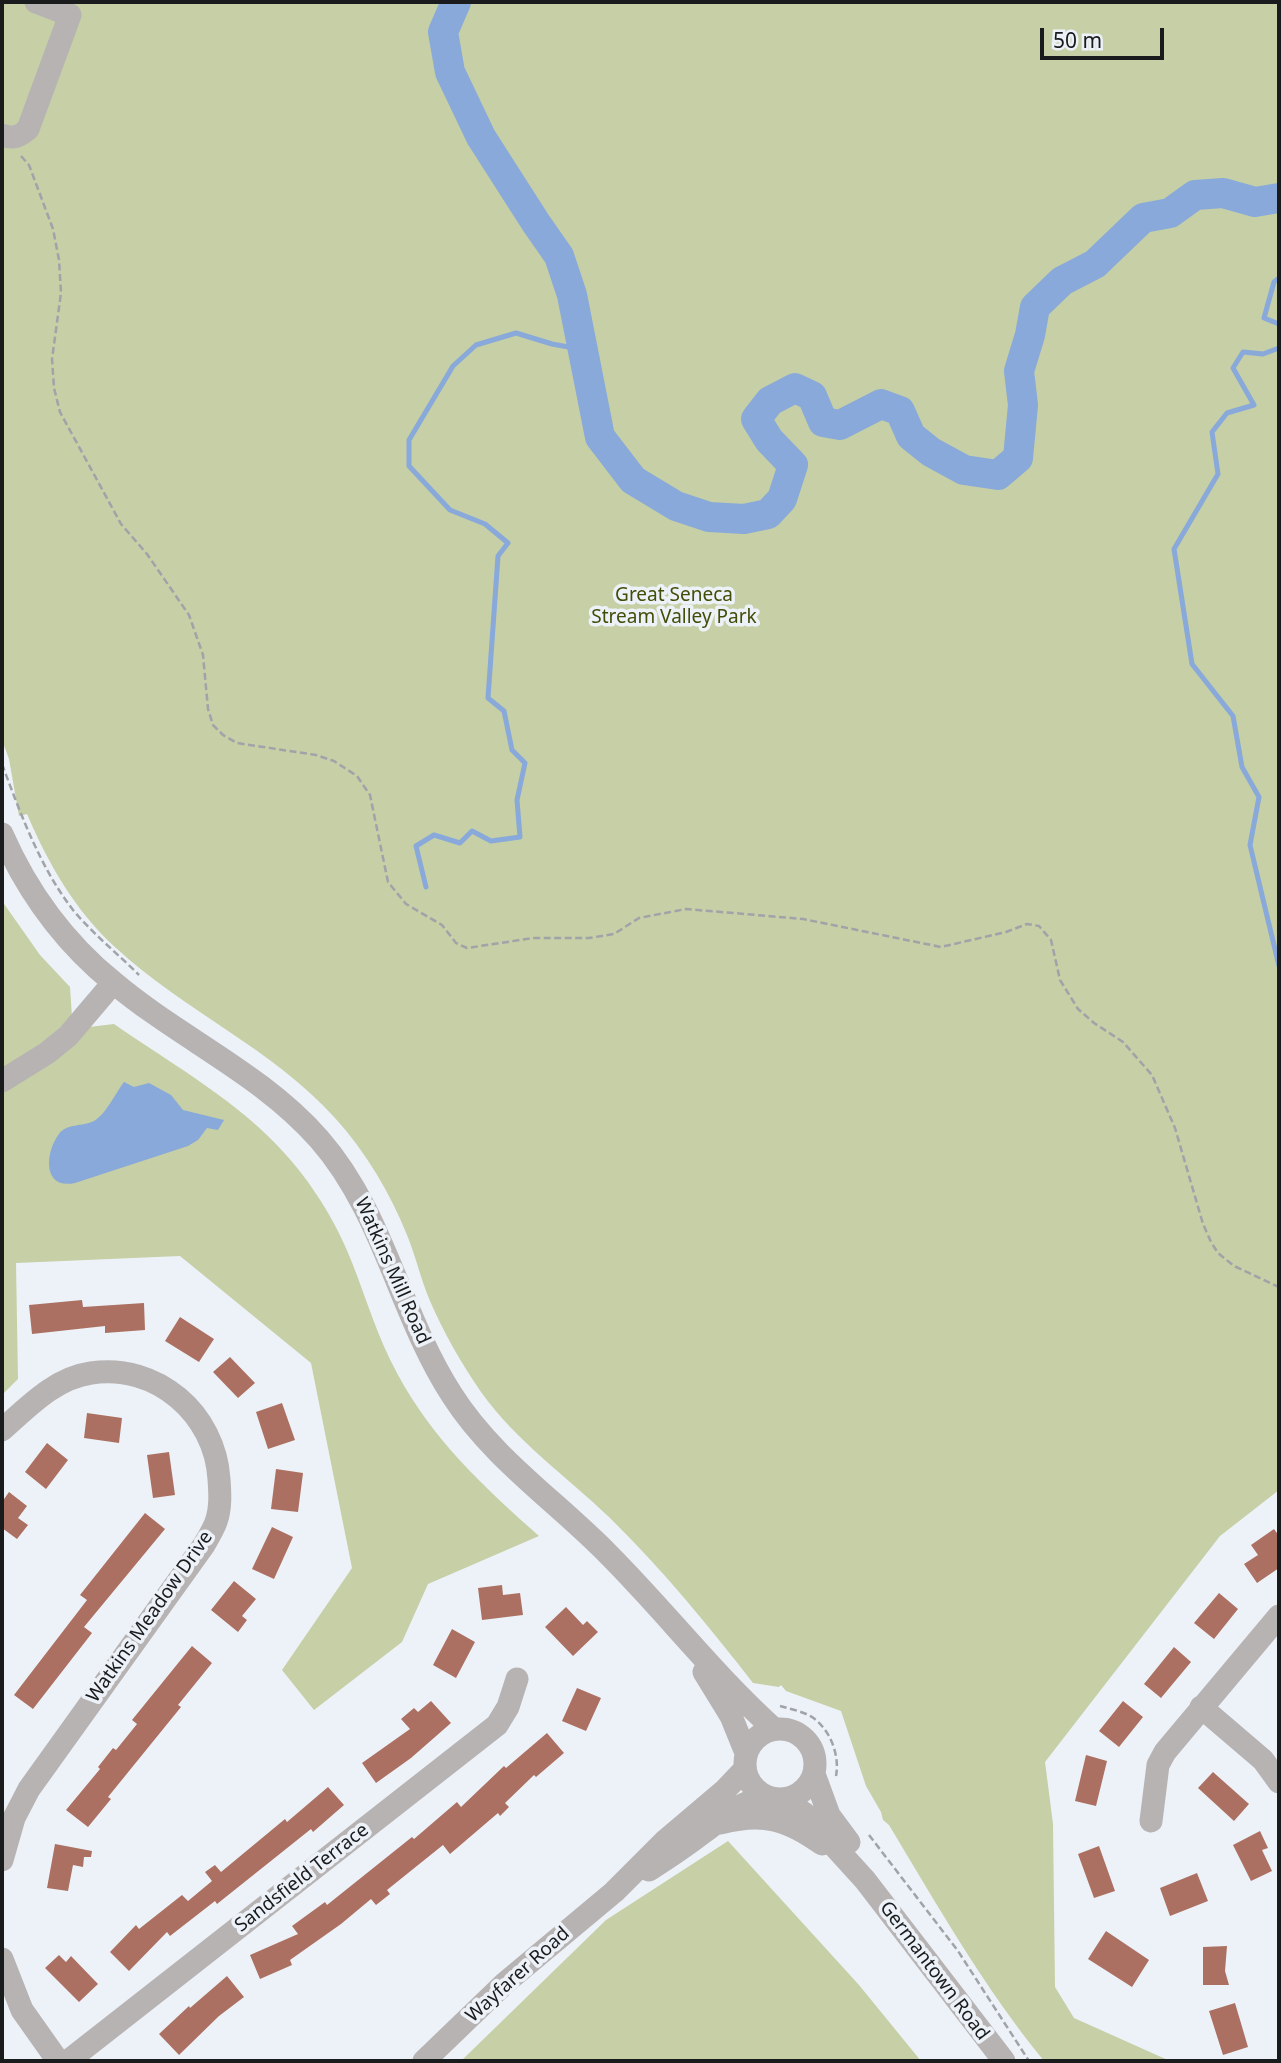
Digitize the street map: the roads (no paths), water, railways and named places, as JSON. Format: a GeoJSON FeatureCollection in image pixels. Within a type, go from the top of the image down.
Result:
{"type":"FeatureCollection","features":[{"type":"Feature","properties":{"kind":"street"},"geometry":{"type":"LineString","coordinates":[[2,135],[11,138],[20,136],[28,129],[70,15],[36,2]]}},
{"type":"Feature","properties":{"kind":"street","name":"Watkins Mill Road"},"geometry":{"type":"LineString","coordinates":[[2,834],[38,901],[57,928],[84,957],[113,983],[268,1091],[318,1137],[352,1182],[369,1212],[418,1334],[454,1399],[481,1433],[606,1551],[747,1704],[774,1729]]}},
{"type":"Feature","properties":{"kind":"street"},"geometry":{"type":"LineString","coordinates":[[2,1080],[47,1053],[68,1036],[113,983]]}},
{"type":"Feature","properties":{"kind":"street","name":"Watkins Meadow Drive"},"geometry":{"type":"LineString","coordinates":[[2,1430],[42,1394],[71,1379],[91,1373],[122,1373],[144,1378],[177,1396],[203,1424],[218,1460],[221,1498],[216,1522],[204,1545],[29,1789],[14,1818],[2,1860]]}},
{"type":"Feature","properties":{"kind":"street"},"geometry":{"type":"LineString","coordinates":[[1151,1821],[1158,1765],[1165,1752],[1279,1616]]}},
{"type":"Feature","properties":{"kind":"street","name":"Watkins Mill Road"},"geometry":{"type":"LineString","coordinates":[[683,1636],[731,1716],[746,1761]]}},
{"type":"Feature","properties":{"kind":"street","name":"Sandsfield Terrace"},"geometry":{"type":"LineString","coordinates":[[68,2061],[497,1725],[508,1707],[517,1679]]}},
{"type":"Feature","properties":{"kind":"street"},"geometry":{"type":"LineString","coordinates":[[1201,1707],[1263,1760],[1279,1783]]}},
{"type":"Feature","properties":{"kind":"street"},"geometry":{"type":"LineString","coordinates":[[774,1729],[797,1733],[812,1751],[814,1774],[801,1792],[773,1797],[748,1780],[746,1761],[757,1737],[774,1729]]}},
{"type":"Feature","properties":{"kind":"street","name":"Wayfarer Road"},"geometry":{"type":"LineString","coordinates":[[424,2061],[505,1983],[614,1892],[666,1840],[726,1790],[746,1761]]}},
{"type":"Feature","properties":{"kind":"street","name":"Germantown Road"},"geometry":{"type":"LineString","coordinates":[[814,1774],[829,1815],[853,1847],[865,1880]]}},
{"type":"Feature","properties":{"kind":"street","name":"Wayfarer Road"},"geometry":{"type":"LineString","coordinates":[[614,1892],[676,1853],[745,1801],[773,1797]]}},
{"type":"Feature","properties":{"kind":"street","name":"Germantown Road"},"geometry":{"type":"LineString","coordinates":[[773,1797],[806,1814],[865,1880],[1004,2061]]}},
{"type":"Feature","properties":{"kind":"street"},"geometry":{"type":"LineString","coordinates":[[713,1825],[744,1817],[768,1818],[800,1828],[865,1880]]}},
{"type":"Feature","properties":{"kind":"street"},"geometry":{"type":"LineString","coordinates":[[2,1959],[22,2010],[58,2061]]}},
{"type":"Feature","properties":{"kind":"water"},"geometry":{"type":"Polygon","coordinates":[[[124,1082],[134,1087],[149,1083],[171,1095],[183,1110],[224,1120],[218,1130],[207,1128],[198,1140],[188,1146],[75,1183],[64,1184],[57,1181],[49,1168],[49,1159],[59,1134],[66,1128],[98,1118],[124,1082]]]}},
{"type":"Feature","properties":{"kind":"waterway"},"geometry":{"type":"LineString","coordinates":[[456,2],[443,32],[450,72],[481,137],[559,256],[572,295],[600,437],[633,480],[676,506],[709,517],[744,519],[768,514],[782,499],[793,465],[769,440],[756,419],[770,401],[795,388],[812,396],[823,422],[840,425],[881,404],[900,411],[911,436],[931,452],[964,470],[998,475],[1018,458],[1023,405],[1019,371],[1035,307],[1062,281],[1095,264],[1143,218],[1170,213],[1195,195],[1223,193],[1255,202],[1279,198]]}},
{"type":"Feature","properties":{"kind":"waterway"},"geometry":{"type":"LineString","coordinates":[[1279,278],[1274,282],[1264,318],[1279,324]]}},
{"type":"Feature","properties":{"kind":"waterway"},"geometry":{"type":"LineString","coordinates":[[426,887],[416,846],[434,835],[460,843],[472,831],[491,841],[520,837],[517,800],[525,763],[512,750],[504,711],[488,698],[498,556],[508,543],[485,524],[450,510],[409,466],[409,440],[453,366],[476,345],[516,333],[585,350]]}},
{"type":"Feature","properties":{"kind":"waterway"},"geometry":{"type":"LineString","coordinates":[[1279,348],[1263,354],[1243,352],[1233,368],[1254,405],[1227,413],[1212,432],[1218,474],[1174,549],[1192,664],[1233,716],[1242,767],[1259,797],[1250,845],[1279,966]]}},
{"type":"Feature","properties":{"kind":"park label","name":"Great Seneca Stream Valley Park"},"geometry":{"type":"Point","coordinates":[674,607]}}]}
